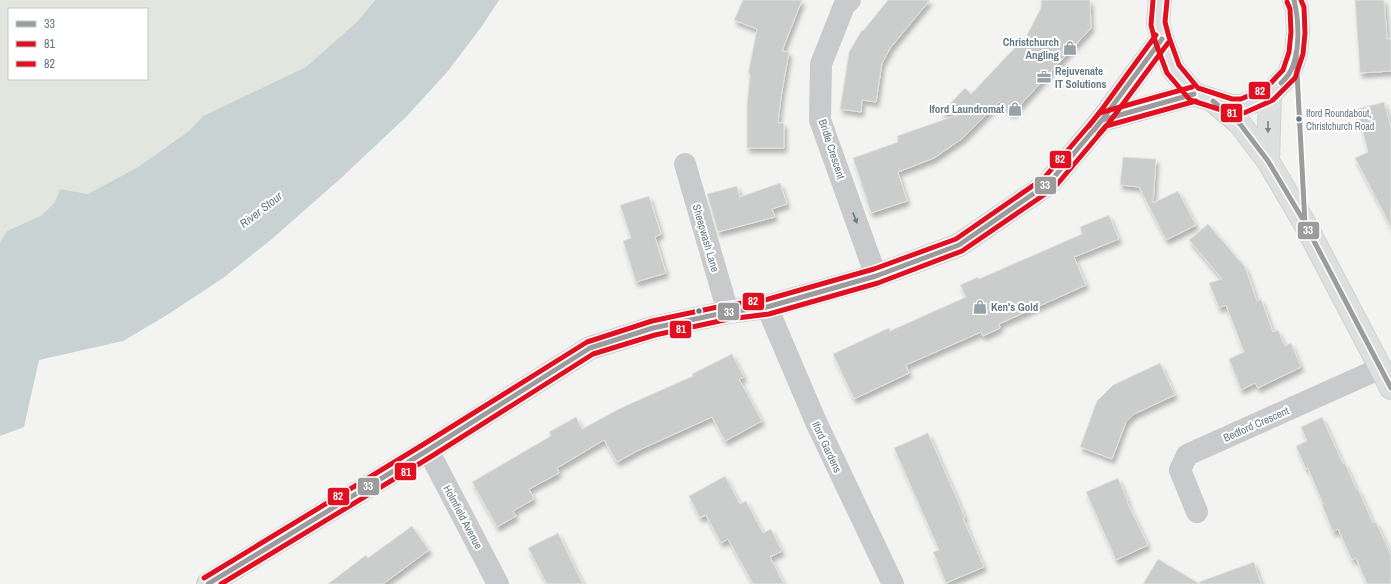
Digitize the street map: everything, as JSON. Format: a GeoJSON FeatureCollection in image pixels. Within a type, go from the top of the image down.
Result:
{"type":"FeatureCollection","features":[{"type":"Feature","properties":{"kind":"main road"},"geometry":{"type":"LineString","coordinates":[[1160,0],[1158,23],[1173,69],[1204,98],[1240,124],[1268,161],[1305,224],[1391,388]]}},
{"type":"Feature","properties":{"kind":"main road"},"geometry":{"type":"LineString","coordinates":[[1102,120],[1204,98],[1231,106],[1242,106],[1270,94],[1289,74],[1296,53],[1298,32],[1297,8],[1294,0]]}},
{"type":"Feature","properties":{"kind":"main road"},"geometry":{"type":"LineString","coordinates":[[208,584],[428,450],[590,348],[653,328],[728,312],[767,307],[876,276],[959,245],[1049,183],[1102,120],[1162,39]]}},
{"type":"Feature","properties":{"kind":"main road"},"geometry":{"type":"LineString","coordinates":[[1268,161],[1270,94]]}},
{"type":"Feature","properties":{"kind":"street","name":"Bridle Crescent"},"geometry":{"type":"LineString","coordinates":[[850,0],[844,6],[821,64],[820,120],[876,276]]}},
{"type":"Feature","properties":{"kind":"street","name":"Sheepwash Lane"},"geometry":{"type":"LineString","coordinates":[[685,164],[728,312]]}},
{"type":"Feature","properties":{"kind":"street","name":"Iford Gardens"},"geometry":{"type":"LineString","coordinates":[[767,307],[816,422],[893,584]]}},
{"type":"Feature","properties":{"kind":"street","name":"Bedford Crescent"},"geometry":{"type":"LineString","coordinates":[[1197,512],[1180,470],[1187,455],[1381,368]]}},
{"type":"Feature","properties":{"kind":"street","name":"Holmfield Avenue"},"geometry":{"type":"LineString","coordinates":[[428,450],[498,584]]}},
{"type":"Feature","properties":{"kind":"shaded area"},"geometry":{"type":"Polygon","coordinates":[[[0,0],[375,0],[358,21],[306,67],[203,116],[189,131],[138,167],[88,194],[60,189],[55,202],[42,215],[7,231],[0,243],[0,0]]]}},
{"type":"Feature","properties":{"kind":"water","name":"River Stour"},"geometry":{"type":"Polygon","coordinates":[[[375,0],[499,0],[482,26],[448,71],[407,116],[340,179],[273,238],[223,278],[167,315],[123,341],[39,360],[24,427],[0,436],[0,243],[7,231],[42,215],[55,202],[60,189],[88,194],[138,167],[189,131],[203,116],[306,67],[358,21],[375,0]]]}},
{"type":"Feature","properties":{"kind":"building"},"geometry":{"type":"Polygon","coordinates":[[[743,0],[802,0],[782,51],[789,52],[778,123],[784,123],[784,148],[747,148],[747,105],[750,74],[748,74],[757,29],[734,20],[743,0]]]}},
{"type":"Feature","properties":{"kind":"building"},"geometry":{"type":"Polygon","coordinates":[[[888,0],[930,0],[891,47],[882,63],[876,102],[862,100],[861,112],[840,109],[849,52],[862,30],[863,31],[888,0]]]}},
{"type":"Feature","properties":{"kind":"building"},"geometry":{"type":"Polygon","coordinates":[[[1041,0],[1090,0],[1091,28],[1012,114],[999,102],[963,138],[934,158],[898,172],[907,201],[871,213],[853,158],[898,142],[897,136],[957,115],[941,113],[965,88],[971,94],[1027,35],[1041,8],[1041,0]]]}},
{"type":"Feature","properties":{"kind":"building"},"geometry":{"type":"Polygon","coordinates":[[[1355,0],[1384,0],[1387,39],[1391,39],[1391,71],[1360,73],[1355,0]]]}},
{"type":"Feature","properties":{"kind":"building"},"geometry":{"type":"Polygon","coordinates":[[[1384,102],[1391,127],[1391,227],[1355,158],[1368,152],[1357,109],[1384,102]]]}},
{"type":"Feature","properties":{"kind":"building"},"geometry":{"type":"Polygon","coordinates":[[[1123,157],[1156,159],[1153,203],[1178,191],[1196,225],[1166,240],[1139,187],[1120,185],[1123,157]]]}},
{"type":"Feature","properties":{"kind":"building"},"geometry":{"type":"Polygon","coordinates":[[[780,183],[787,204],[772,209],[775,217],[718,232],[707,194],[737,186],[740,197],[780,183]]]}},
{"type":"Feature","properties":{"kind":"building"},"geometry":{"type":"Polygon","coordinates":[[[649,196],[661,234],[655,237],[666,273],[636,282],[623,241],[631,238],[620,205],[649,196]]]}},
{"type":"Feature","properties":{"kind":"building"},"geometry":{"type":"Polygon","coordinates":[[[1109,215],[1119,239],[1074,257],[1086,285],[999,324],[1000,328],[983,336],[981,332],[906,365],[909,373],[854,399],[833,354],[889,328],[890,331],[966,297],[960,285],[978,277],[979,279],[1082,234],[1080,227],[1109,215]]]}},
{"type":"Feature","properties":{"kind":"building"},"geometry":{"type":"Polygon","coordinates":[[[1208,224],[1245,267],[1257,301],[1261,299],[1273,332],[1278,330],[1285,346],[1291,343],[1301,367],[1258,388],[1255,383],[1241,390],[1229,359],[1244,352],[1226,305],[1219,308],[1209,283],[1222,279],[1189,240],[1208,224]]]}},
{"type":"Feature","properties":{"kind":"building"},"geometry":{"type":"Polygon","coordinates":[[[732,354],[744,377],[739,379],[762,421],[725,441],[712,417],[639,450],[617,462],[604,440],[557,468],[559,473],[529,489],[534,499],[513,511],[516,516],[497,527],[472,482],[551,436],[549,432],[576,417],[582,429],[621,408],[693,376],[692,374],[732,354]]]}},
{"type":"Feature","properties":{"kind":"building"},"geometry":{"type":"Polygon","coordinates":[[[1160,363],[1175,395],[1134,414],[1126,422],[1112,459],[1080,447],[1097,401],[1113,385],[1160,363]]]}},
{"type":"Feature","properties":{"kind":"building"},"geometry":{"type":"Polygon","coordinates":[[[1322,417],[1343,464],[1345,463],[1373,523],[1376,522],[1391,555],[1391,584],[1367,584],[1356,558],[1352,560],[1338,529],[1333,532],[1308,468],[1306,469],[1296,446],[1307,441],[1301,427],[1322,417]]]}},
{"type":"Feature","properties":{"kind":"building"},"geometry":{"type":"Polygon","coordinates":[[[928,433],[965,517],[963,518],[984,567],[946,583],[933,552],[939,550],[894,448],[928,433]]]}},
{"type":"Feature","properties":{"kind":"building"},"geometry":{"type":"Polygon","coordinates":[[[725,476],[740,504],[746,501],[763,533],[771,529],[782,551],[770,557],[784,584],[753,584],[728,539],[721,543],[706,515],[700,518],[689,496],[725,476]]]}},
{"type":"Feature","properties":{"kind":"building"},"geometry":{"type":"Polygon","coordinates":[[[1118,478],[1128,501],[1127,502],[1148,545],[1116,560],[1086,492],[1118,478]]]}},
{"type":"Feature","properties":{"kind":"building"},"geometry":{"type":"Polygon","coordinates":[[[412,526],[429,550],[383,584],[328,584],[366,555],[368,558],[412,526]]]}},
{"type":"Feature","properties":{"kind":"building"},"geometry":{"type":"Polygon","coordinates":[[[558,533],[583,584],[547,584],[528,548],[558,533]]]}},
{"type":"Feature","properties":{"kind":"building"},"geometry":{"type":"Polygon","coordinates":[[[1158,559],[1200,584],[1143,584],[1158,559]]]}},
{"type":"Feature","properties":{"kind":"building"},"geometry":{"type":"Polygon","coordinates":[[[1254,562],[1261,584],[1200,584],[1199,582],[1254,562]]]}},
{"type":"Feature","properties":{"kind":"transit line","name":"81"},"geometry":{"type":"LineString","coordinates":[[1153,0],[1151,25],[1155,41],[1167,73],[1190,100],[1231,113],[1244,113],[1273,100],[1295,78],[1303,54],[1305,33],[1304,7],[1301,0]]}},
{"type":"Feature","properties":{"kind":"transit line","name":"33"},"geometry":{"type":"LineString","coordinates":[[1281,83],[1289,74],[1296,57],[1298,27],[1294,0]]}},
{"type":"Feature","properties":{"kind":"transit line","name":"82"},"geometry":{"type":"LineString","coordinates":[[1167,1],[1165,22],[1179,65],[1198,88],[1232,99],[1241,99],[1266,88],[1283,70],[1289,52],[1291,32],[1290,9],[1287,2]]}},
{"type":"Feature","properties":{"kind":"transit line","name":"82"},"geometry":{"type":"LineString","coordinates":[[204,578],[424,444],[587,342],[652,321],[727,305],[765,300],[874,269],[956,239],[1044,178],[1097,116],[1156,35]]}},
{"type":"Feature","properties":{"kind":"transit line","name":"33"},"geometry":{"type":"LineString","coordinates":[[208,584],[428,450],[590,348],[653,328],[728,312],[767,307],[876,276],[959,245],[1049,183],[1102,120],[1162,39]]}},
{"type":"Feature","properties":{"kind":"transit line","name":"81"},"geometry":{"type":"LineString","coordinates":[[221,584],[432,456],[593,354],[655,335],[729,319],[769,314],[878,283],[962,251],[1054,188],[1108,124],[1168,43]]}},
{"type":"Feature","properties":{"kind":"transit line","name":"33"},"geometry":{"type":"LineString","coordinates":[[1296,53],[1305,224],[1391,388]]}},
{"type":"Feature","properties":{"kind":"transit line","name":"82"},"geometry":{"type":"LineString","coordinates":[[1089,126],[1099,113],[1192,87]]}},
{"type":"Feature","properties":{"kind":"transit line","name":"33"},"geometry":{"type":"LineString","coordinates":[[1094,130],[1102,120],[1194,94]]}},
{"type":"Feature","properties":{"kind":"transit line","name":"81"},"geometry":{"type":"LineString","coordinates":[[1099,134],[1106,126],[1196,101]]}},
{"type":"Feature","properties":{"kind":"transit line","name":"33"},"geometry":{"type":"LineString","coordinates":[[1213,101],[1240,124],[1268,161],[1302,218]]}},
{"type":"Feature","properties":{"kind":"place","name":"Christchurch Angling"},"geometry":{"type":"Point","coordinates":[1070,48]}},
{"type":"Feature","properties":{"kind":"place","name":"Rejuvenate IT Solutions"},"geometry":{"type":"Point","coordinates":[1044,77]}},
{"type":"Feature","properties":{"kind":"place","name":"Iford Laundromat"},"geometry":{"type":"Point","coordinates":[1015,109]}},
{"type":"Feature","properties":{"kind":"place","name":"Iford Roundabout, Christchurch Road"},"geometry":{"type":"Point","coordinates":[1299,119]}},
{"type":"Feature","properties":{"kind":"place","name":"Ken's Gold"},"geometry":{"type":"Point","coordinates":[980,307]}}]}
